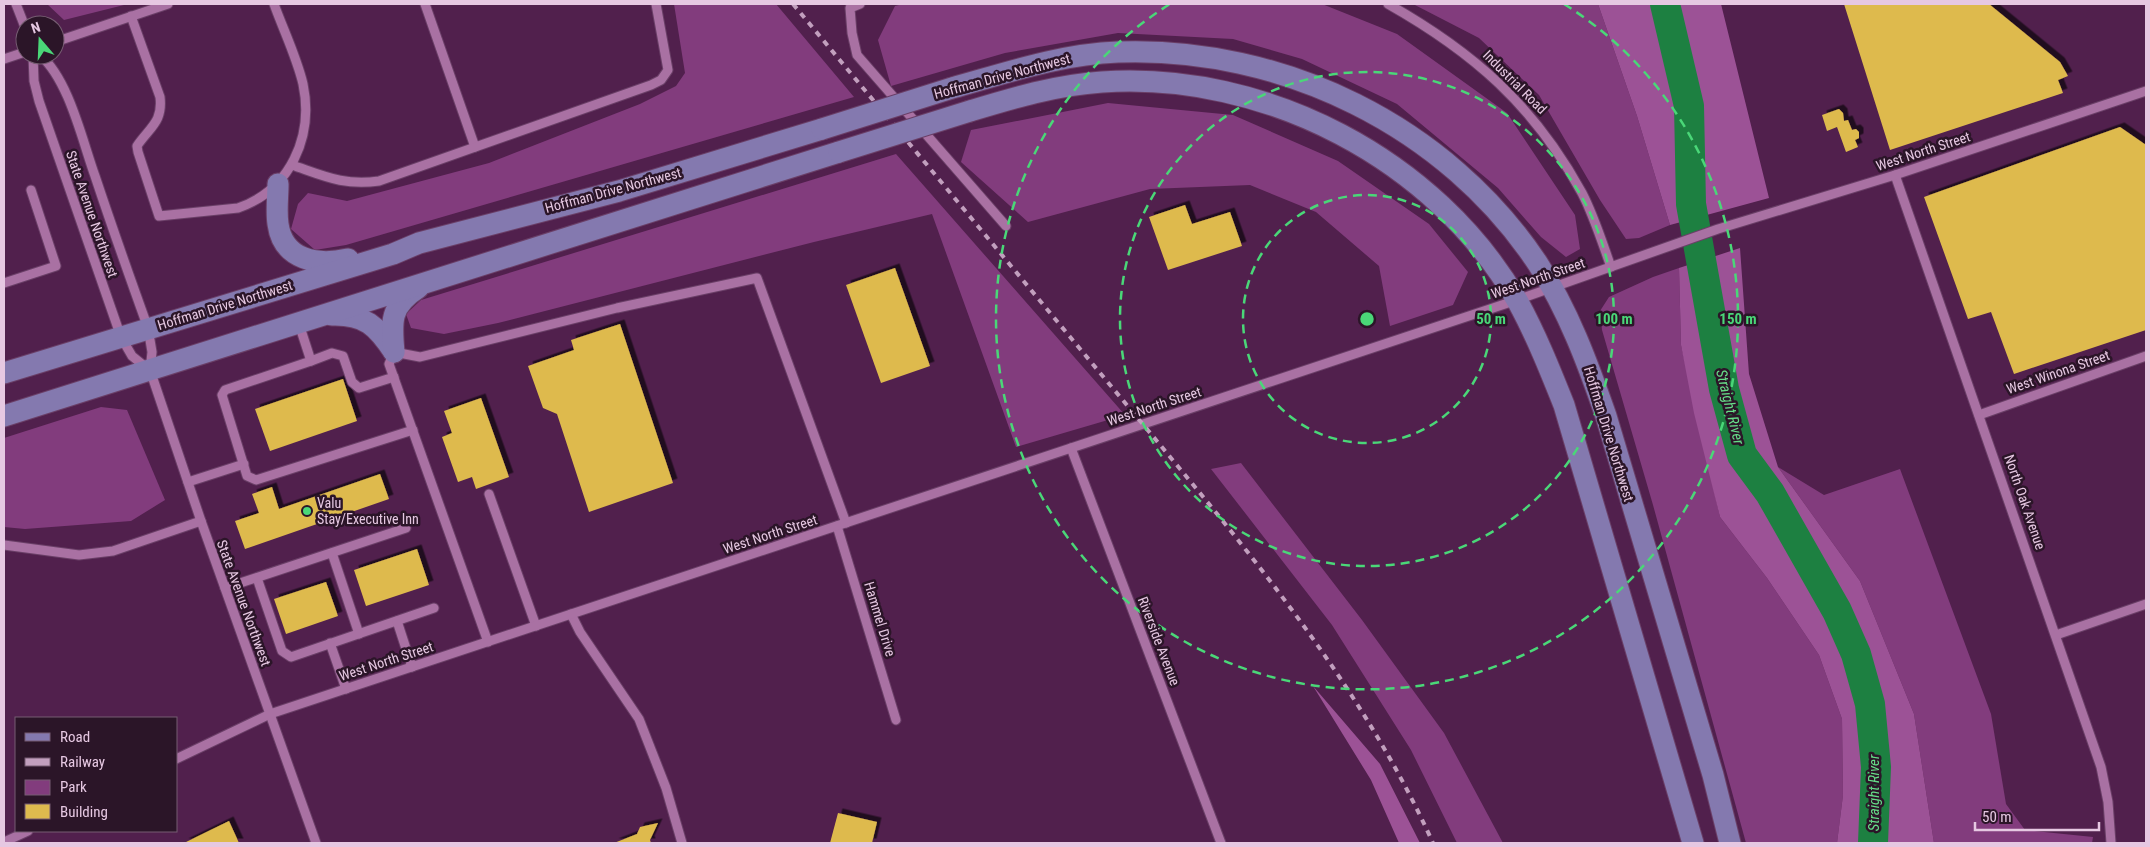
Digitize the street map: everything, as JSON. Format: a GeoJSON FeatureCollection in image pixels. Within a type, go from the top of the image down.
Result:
{"type":"FeatureCollection","features":[{"type":"Feature","properties":{"kind":"main road","name":"Hoffman Drive Northwest"},"geometry":{"type":"LineString","coordinates":[[4,373],[393,254],[419,242],[619,191],[952,88],[1041,64],[1079,56],[1118,52],[1193,55],[1228,60],[1277,72],[1324,88],[1371,112],[1429,149],[1478,191],[1501,216],[1538,265],[1552,288],[1590,368],[1606,416],[1713,775],[1730,843]]}},
{"type":"Feature","properties":{"kind":"main road","name":"Hoffman Drive Northwest"},"geometry":{"type":"LineString","coordinates":[[4,416],[322,316],[429,280],[1042,90],[1112,82],[1142,81],[1188,84],[1227,92],[1303,116],[1339,133],[1405,176],[1439,204],[1470,235],[1517,300],[1545,358],[1564,405],[1693,843]]}},
{"type":"Feature","properties":{"kind":"main road"},"geometry":{"type":"LineString","coordinates":[[278,184],[278,223],[281,237],[299,257],[315,261],[342,260],[419,242]]}},
{"type":"Feature","properties":{"kind":"main road"},"geometry":{"type":"LineString","coordinates":[[394,352],[392,318],[397,306],[407,295],[429,280]]}},
{"type":"Feature","properties":{"kind":"main road"},"geometry":{"type":"LineString","coordinates":[[322,316],[350,314],[362,320],[384,336],[394,352]]}},
{"type":"Feature","properties":{"kind":"street"},"geometry":{"type":"LineString","coordinates":[[65,39],[168,4]]}},
{"type":"Feature","properties":{"kind":"street"},"geometry":{"type":"LineString","coordinates":[[131,16],[161,102],[158,118],[137,146],[159,216],[238,208],[261,198],[278,184],[292,165],[300,147],[304,124],[305,100],[303,83],[274,4]]}},
{"type":"Feature","properties":{"kind":"street"},"geometry":{"type":"LineString","coordinates":[[425,4],[475,147]]}},
{"type":"Feature","properties":{"kind":"street"},"geometry":{"type":"LineString","coordinates":[[292,165],[343,182],[360,184],[379,181],[651,85],[661,80],[668,70],[656,4]]}},
{"type":"Feature","properties":{"kind":"street"},"geometry":{"type":"LineString","coordinates":[[860,4],[850,8],[852,33],[857,55],[1006,226]]}},
{"type":"Feature","properties":{"kind":"street","name":"Industrial Road"},"geometry":{"type":"LineString","coordinates":[[1388,4],[1456,47],[1487,71],[1528,113],[1539,126],[1582,193],[1611,267]]}},
{"type":"Feature","properties":{"kind":"street","name":"State Avenue Northwest"},"geometry":{"type":"LineString","coordinates":[[33,65],[38,101],[120,337],[132,356],[150,370]]}},
{"type":"Feature","properties":{"kind":"street","name":"State Avenue Northwest"},"geometry":{"type":"LineString","coordinates":[[49,65],[57,74],[65,91],[148,328],[152,352],[150,370],[201,521],[316,843]]}},
{"type":"Feature","properties":{"kind":"street","name":"West North Street"},"geometry":{"type":"LineString","coordinates":[[178,758],[270,714],[1517,300],[1718,229],[1895,175],[2146,91]]}},
{"type":"Feature","properties":{"kind":"street","name":"North Oak Avenue"},"geometry":{"type":"LineString","coordinates":[[1895,175],[2101,767],[2108,802],[2111,843]]}},
{"type":"Feature","properties":{"kind":"street"},"geometry":{"type":"LineString","coordinates":[[4,283],[56,266],[31,190]]}},
{"type":"Feature","properties":{"kind":"street","name":"Hammel Drive"},"geometry":{"type":"LineString","coordinates":[[394,352],[420,356],[618,308],[757,278],[842,524],[896,720]]}},
{"type":"Feature","properties":{"kind":"street"},"geometry":{"type":"LineString","coordinates":[[299,323],[311,360]]}},
{"type":"Feature","properties":{"kind":"street"},"geometry":{"type":"LineString","coordinates":[[394,352],[389,364],[488,642]]}},
{"type":"Feature","properties":{"kind":"street"},"geometry":{"type":"LineString","coordinates":[[394,377],[360,388],[352,382],[343,356],[332,353],[225,390],[222,395],[248,476],[256,480],[413,430]]}},
{"type":"Feature","properties":{"kind":"street","name":"West Winona Street"},"geometry":{"type":"LineString","coordinates":[[1979,415],[2146,356]]}},
{"type":"Feature","properties":{"kind":"street","name":"Riverside Avenue"},"geometry":{"type":"LineString","coordinates":[[1071,448],[1221,843]]}},
{"type":"Feature","properties":{"kind":"street"},"geometry":{"type":"LineString","coordinates":[[188,482],[244,464]]}},
{"type":"Feature","properties":{"kind":"street"},"geometry":{"type":"LineString","coordinates":[[489,494],[536,626]]}},
{"type":"Feature","properties":{"kind":"street"},"geometry":{"type":"LineString","coordinates":[[4,546],[79,555],[113,551],[201,521]]}},
{"type":"Feature","properties":{"kind":"street"},"geometry":{"type":"LineString","coordinates":[[225,588],[406,528]]}},
{"type":"Feature","properties":{"kind":"street"},"geometry":{"type":"LineString","coordinates":[[332,552],[359,634]]}},
{"type":"Feature","properties":{"kind":"street"},"geometry":{"type":"LineString","coordinates":[[257,578],[282,651],[291,657],[434,608]]}},
{"type":"Feature","properties":{"kind":"street"},"geometry":{"type":"LineString","coordinates":[[2056,635],[2146,604]]}},
{"type":"Feature","properties":{"kind":"street"},"geometry":{"type":"LineString","coordinates":[[571,614],[580,632],[638,719],[666,788],[682,843]]}},
{"type":"Feature","properties":{"kind":"street"},"geometry":{"type":"LineString","coordinates":[[397,621],[412,667]]}},
{"type":"Feature","properties":{"kind":"street"},"geometry":{"type":"LineString","coordinates":[[330,644],[346,689]]}},
{"type":"Feature","properties":{"kind":"street"},"geometry":{"type":"LineString","coordinates":[[4,842],[26,832]]}},
{"type":"Feature","properties":{"kind":"green space"},"geometry":{"type":"Polygon","coordinates":[[[47,4],[128,4],[65,20],[65,15],[59,15],[47,4]]]}},
{"type":"Feature","properties":{"kind":"green space"},"geometry":{"type":"Polygon","coordinates":[[[674,4],[776,4],[854,97],[346,245],[315,250],[291,229],[298,204],[308,193],[347,201],[489,163],[640,104],[676,86],[685,73],[674,4]]]}},
{"type":"Feature","properties":{"kind":"green space"},"geometry":{"type":"Polygon","coordinates":[[[903,4],[1322,4],[1397,34],[1507,113],[1575,215],[1580,249],[1566,257],[1541,237],[1498,188],[1397,104],[1302,59],[1233,39],[1118,33],[1005,53],[891,86],[878,40],[895,6],[903,4]]]}},
{"type":"Feature","properties":{"kind":"green space"},"geometry":{"type":"Polygon","coordinates":[[[1413,4],[1598,4],[1637,116],[1670,225],[1639,238],[1626,239],[1600,200],[1539,95],[1479,38],[1413,4]]]}},
{"type":"Feature","properties":{"kind":"green space"},"geometry":{"type":"Polygon","coordinates":[[[1108,103],[1233,115],[1338,161],[1429,224],[1468,272],[1453,305],[1390,326],[1379,266],[1316,212],[1250,185],[1150,189],[1028,222],[961,162],[971,130],[1108,103]]]}},
{"type":"Feature","properties":{"kind":"green space"},"geometry":{"type":"Polygon","coordinates":[[[896,154],[1125,415],[1016,447],[932,214],[814,242],[498,323],[444,334],[411,328],[406,314],[421,300],[896,154]]]}},
{"type":"Feature","properties":{"kind":"green space"},"geometry":{"type":"Polygon","coordinates":[[[1679,268],[1681,345],[1720,517],[1767,578],[1819,655],[1842,719],[1843,795],[1837,843],[1746,843],[1653,505],[1602,330],[1600,311],[1609,297],[1653,277],[1679,268]]]}},
{"type":"Feature","properties":{"kind":"green space"},"geometry":{"type":"Polygon","coordinates":[[[101,407],[127,410],[165,500],[131,521],[25,529],[4,527],[4,438],[101,407]]]}},
{"type":"Feature","properties":{"kind":"green space"},"geometry":{"type":"Polygon","coordinates":[[[1241,463],[1362,620],[1444,733],[1503,843],[1457,843],[1411,750],[1332,625],[1211,469],[1241,463]]]}},
{"type":"Feature","properties":{"kind":"green space"},"geometry":{"type":"Polygon","coordinates":[[[1778,467],[1824,495],[1900,469],[1991,714],[2006,804],[2025,830],[2093,837],[2092,843],[1934,843],[1914,714],[1860,581],[1778,467]]]}},
{"type":"Feature","properties":{"kind":"shaded area"},"geometry":{"type":"Polygon","coordinates":[[[1598,4],[1721,4],[1769,198],[1670,225],[1637,116],[1598,4]]]}},
{"type":"Feature","properties":{"kind":"shaded area"},"geometry":{"type":"Polygon","coordinates":[[[1740,248],[1749,374],[1778,467],[1860,581],[1914,714],[1934,843],[1837,843],[1843,795],[1842,719],[1819,655],[1767,578],[1720,517],[1694,413],[1681,345],[1679,268],[1740,248]]]}},
{"type":"Feature","properties":{"kind":"shaded area"},"geometry":{"type":"Polygon","coordinates":[[[1313,686],[1380,764],[1420,843],[1399,843],[1371,780],[1313,686]]]}},
{"type":"Feature","properties":{"kind":"building"},"geometry":{"type":"Polygon","coordinates":[[[1844,4],[1989,4],[2060,62],[2068,76],[2058,80],[2063,93],[1890,150],[1844,4]]]}},
{"type":"Feature","properties":{"kind":"building"},"geometry":{"type":"Polygon","coordinates":[[[1839,109],[1843,113],[1844,121],[1848,120],[1852,130],[1856,129],[1859,132],[1859,138],[1855,140],[1858,147],[1846,152],[1837,127],[1827,131],[1822,115],[1839,109]]]}},
{"type":"Feature","properties":{"kind":"building"},"geometry":{"type":"Polygon","coordinates":[[[2120,127],[2146,145],[2146,330],[2014,374],[1991,312],[1968,319],[1924,197],[2120,127]]]}},
{"type":"Feature","properties":{"kind":"building"},"geometry":{"type":"Polygon","coordinates":[[[1185,205],[1192,224],[1230,212],[1242,246],[1168,270],[1149,217],[1185,205]]]}},
{"type":"Feature","properties":{"kind":"building"},"geometry":{"type":"Polygon","coordinates":[[[895,268],[930,366],[881,383],[846,285],[895,268]]]}},
{"type":"Feature","properties":{"kind":"building"},"geometry":{"type":"Polygon","coordinates":[[[620,324],[673,483],[589,512],[557,414],[543,408],[528,366],[574,350],[571,340],[620,324]]]}},
{"type":"Feature","properties":{"kind":"building"},"geometry":{"type":"Polygon","coordinates":[[[343,379],[357,421],[270,451],[255,409],[343,379]]]}},
{"type":"Feature","properties":{"kind":"building"},"geometry":{"type":"Polygon","coordinates":[[[481,398],[509,477],[476,489],[472,477],[458,482],[442,437],[452,433],[444,411],[481,398]]]}},
{"type":"Feature","properties":{"kind":"building","name":"Valu Stay/Executive Inn"},"geometry":{"type":"Polygon","coordinates":[[[380,474],[389,499],[245,549],[235,521],[259,513],[252,494],[272,487],[279,509],[380,474]]]}},
{"type":"Feature","properties":{"kind":"building"},"geometry":{"type":"Polygon","coordinates":[[[417,549],[429,585],[366,606],[354,570],[417,549]]]}},
{"type":"Feature","properties":{"kind":"building"},"geometry":{"type":"Polygon","coordinates":[[[326,582],[338,616],[286,634],[274,599],[326,582]]]}},
{"type":"Feature","properties":{"kind":"building"},"geometry":{"type":"Polygon","coordinates":[[[838,813],[877,822],[872,843],[830,843],[838,813]]]}},
{"type":"Feature","properties":{"kind":"building"},"geometry":{"type":"Polygon","coordinates":[[[229,821],[239,843],[184,843],[229,821]]]}},
{"type":"Feature","properties":{"kind":"building"},"geometry":{"type":"Polygon","coordinates":[[[658,823],[650,840],[651,843],[614,843],[637,834],[640,827],[658,823]]]}},
{"type":"Feature","properties":{"kind":"waterway","name":"Straight River"},"geometry":{"type":"LineString","coordinates":[[1665,4],[1689,106],[1691,204],[1724,389],[1742,455],[1770,493],[1837,611],[1856,654],[1870,704],[1876,767],[1873,843]]}},
{"type":"Feature","properties":{"kind":"railway"},"geometry":{"type":"LineString","coordinates":[[793,4],[1212,507],[1295,613],[1370,724],[1403,783],[1433,843]]}},
{"type":"Feature","properties":{"kind":"place","name":"Valu Stay/Executive Inn"},"geometry":{"type":"Point","coordinates":[307,511]}}]}
